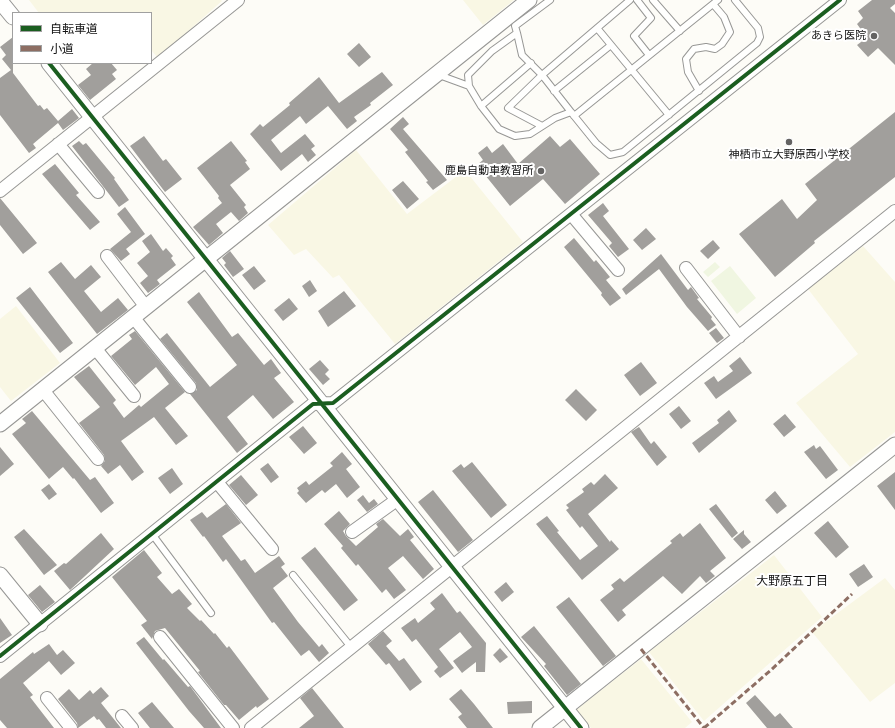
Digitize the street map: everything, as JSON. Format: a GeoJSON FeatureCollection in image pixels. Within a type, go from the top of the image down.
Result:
{"type":"FeatureCollection","features":[{"type":"Feature","properties":{"kind":"street"},"geometry":{"type":"LineString","coordinates":[[0,191],[238,0]]}},
{"type":"Feature","properties":{"kind":"street"},"geometry":{"type":"LineString","coordinates":[[0,424],[529,0]]}},
{"type":"Feature","properties":{"kind":"street"},"geometry":{"type":"LineString","coordinates":[[0,656],[313,404],[333,403],[840,0]]}},
{"type":"Feature","properties":{"kind":"street"},"geometry":{"type":"LineString","coordinates":[[0,1],[12,16]]}},
{"type":"Feature","properties":{"kind":"street"},"geometry":{"type":"LineString","coordinates":[[50,64],[581,728]]}},
{"type":"Feature","properties":{"kind":"street"},"geometry":{"type":"LineString","coordinates":[[58,144],[98,192]]}},
{"type":"Feature","properties":{"kind":"street"},"geometry":{"type":"LineString","coordinates":[[250,728],[895,212]]}},
{"type":"Feature","properties":{"kind":"street"},"geometry":{"type":"LineString","coordinates":[[571,214],[618,270]]}},
{"type":"Feature","properties":{"kind":"street"},"geometry":{"type":"LineString","coordinates":[[107,256],[146,307]]}},
{"type":"Feature","properties":{"kind":"street"},"geometry":{"type":"LineString","coordinates":[[686,268],[739,337]]}},
{"type":"Feature","properties":{"kind":"street"},"geometry":{"type":"LineString","coordinates":[[133,317],[190,387]]}},
{"type":"Feature","properties":{"kind":"street"},"geometry":{"type":"LineString","coordinates":[[95,348],[134,396]]}},
{"type":"Feature","properties":{"kind":"street"},"geometry":{"type":"LineString","coordinates":[[43,390],[98,459]]}},
{"type":"Feature","properties":{"kind":"street"},"geometry":{"type":"LineString","coordinates":[[540,728],[895,445]]}},
{"type":"Feature","properties":{"kind":"street"},"geometry":{"type":"LineString","coordinates":[[217,482],[272,550]]}},
{"type":"Feature","properties":{"kind":"street"},"geometry":{"type":"LineString","coordinates":[[352,532],[398,499]]}},
{"type":"Feature","properties":{"kind":"street"},"geometry":{"type":"LineString","coordinates":[[0,575],[40,624]]}},
{"type":"Feature","properties":{"kind":"street"},"geometry":{"type":"LineString","coordinates":[[160,637],[233,728]]}},
{"type":"Feature","properties":{"kind":"street"},"geometry":{"type":"LineString","coordinates":[[47,698],[71,728]]}},
{"type":"Feature","properties":{"kind":"street"},"geometry":{"type":"LineString","coordinates":[[122,716],[132,728]]}},
{"type":"Feature","properties":{"kind":"lane"},"geometry":{"type":"LineString","coordinates":[[550,0],[515,26],[522,55],[542,75],[596,143],[610,155],[623,152],[756,43],[760,36],[758,28],[735,0]]}},
{"type":"Feature","properties":{"kind":"lane"},"geometry":{"type":"LineString","coordinates":[[542,126],[508,108],[542,75],[630,0]]}},
{"type":"Feature","properties":{"kind":"lane"},"geometry":{"type":"LineString","coordinates":[[637,0],[652,18],[634,36],[649,55]]}},
{"type":"Feature","properties":{"kind":"lane"},"geometry":{"type":"LineString","coordinates":[[653,0],[680,31]]}},
{"type":"Feature","properties":{"kind":"lane"},"geometry":{"type":"LineString","coordinates":[[516,33],[492,51],[468,75],[469,86],[481,106],[499,128],[515,136],[530,134],[542,126],[572,114],[631,70],[716,2],[730,32],[722,44],[715,49],[706,47],[694,49],[686,59],[688,72],[699,91]]}},
{"type":"Feature","properties":{"kind":"lane"},"geometry":{"type":"LineString","coordinates":[[597,28],[669,115]]}},
{"type":"Feature","properties":{"kind":"lane"},"geometry":{"type":"LineString","coordinates":[[554,91],[611,45]]}},
{"type":"Feature","properties":{"kind":"lane"},"geometry":{"type":"LineString","coordinates":[[481,106],[531,63]]}},
{"type":"Feature","properties":{"kind":"lane"},"geometry":{"type":"LineString","coordinates":[[437,74],[469,86]]}},
{"type":"Feature","properties":{"kind":"lane"},"geometry":{"type":"LineString","coordinates":[[152,534],[211,612]]}},
{"type":"Feature","properties":{"kind":"lane"},"geometry":{"type":"LineString","coordinates":[[293,575],[351,647]]}},
{"type":"Feature","properties":{"kind":"shaded area"},"geometry":{"type":"Polygon","coordinates":[[[29,0],[222,1],[158,58],[152,51],[152,12],[38,12],[29,0]]]}},
{"type":"Feature","properties":{"kind":"shaded area"},"geometry":{"type":"Polygon","coordinates":[[[463,0],[514,0],[483,25],[463,0]]]}},
{"type":"Feature","properties":{"kind":"shaded area"},"geometry":{"type":"Polygon","coordinates":[[[356,150],[407,214],[465,170],[523,242],[395,344],[339,275],[333,278],[306,249],[294,255],[268,225],[356,150]]]}},
{"type":"Feature","properties":{"kind":"shaded area"},"geometry":{"type":"Polygon","coordinates":[[[863,246],[895,282],[895,432],[850,467],[796,403],[858,354],[808,289],[863,246]]]}},
{"type":"Feature","properties":{"kind":"shaded area"},"geometry":{"type":"Polygon","coordinates":[[[16,306],[60,363],[11,401],[0,387],[0,319],[16,306]]]}},
{"type":"Feature","properties":{"kind":"shaded area"},"geometry":{"type":"Polygon","coordinates":[[[774,555],[822,617],[704,721],[649,652],[774,555]]]}},
{"type":"Feature","properties":{"kind":"shaded area"},"geometry":{"type":"Polygon","coordinates":[[[885,578],[895,590],[895,683],[870,702],[812,632],[885,578]]]}},
{"type":"Feature","properties":{"kind":"shaded area"},"geometry":{"type":"Polygon","coordinates":[[[641,659],[692,722],[685,728],[591,728],[576,710],[641,659]]]}},
{"type":"Feature","properties":{"kind":"green space"},"geometry":{"type":"Polygon","coordinates":[[[715,262],[720,267],[708,277],[703,272],[715,262]]]}},
{"type":"Feature","properties":{"kind":"green space"},"geometry":{"type":"Polygon","coordinates":[[[730,266],[756,298],[737,314],[711,281],[730,266]]]}},
{"type":"Feature","properties":{"kind":"building","name":"あきら医院"},"geometry":{"type":"Polygon","coordinates":[[[872,0],[895,0],[895,4],[890,8],[895,13],[895,65],[878,48],[868,57],[857,45],[865,39],[863,37],[865,35],[857,24],[863,18],[858,11],[872,0]]]}},
{"type":"Feature","properties":{"kind":"building"},"geometry":{"type":"Polygon","coordinates":[[[12,38],[13,73],[38,106],[40,105],[44,110],[47,108],[58,121],[72,109],[79,118],[63,130],[58,123],[33,144],[36,148],[29,153],[0,115],[0,78],[11,70],[2,59],[6,55],[0,47],[12,38]]]}},
{"type":"Feature","properties":{"kind":"building"},"geometry":{"type":"Polygon","coordinates":[[[359,43],[371,57],[359,67],[347,54],[359,43]]]}},
{"type":"Feature","properties":{"kind":"building"},"geometry":{"type":"Polygon","coordinates":[[[92,64],[112,64],[117,70],[112,74],[116,79],[90,100],[78,85],[91,75],[86,69],[92,64]]]}},
{"type":"Feature","properties":{"kind":"building"},"geometry":{"type":"Polygon","coordinates":[[[382,72],[393,85],[370,103],[371,105],[354,117],[357,121],[347,129],[328,106],[306,124],[300,116],[271,140],[281,153],[305,134],[315,146],[311,149],[316,155],[308,162],[302,154],[281,171],[250,134],[260,124],[263,127],[290,105],[289,103],[319,77],[339,103],[382,72]]]}},
{"type":"Feature","properties":{"kind":"building"},"geometry":{"type":"Polygon","coordinates":[[[895,112],[895,177],[814,241],[815,243],[775,277],[739,234],[782,199],[797,219],[817,200],[805,184],[895,112]]]}},
{"type":"Feature","properties":{"kind":"building"},"geometry":{"type":"Polygon","coordinates":[[[403,117],[409,124],[403,129],[447,180],[433,190],[426,182],[428,181],[405,152],[408,150],[390,129],[403,117]]]}},
{"type":"Feature","properties":{"kind":"building"},"geometry":{"type":"Polygon","coordinates":[[[144,136],[163,161],[166,159],[182,179],[165,192],[130,146],[144,136]]]}},
{"type":"Feature","properties":{"kind":"building"},"geometry":{"type":"Polygon","coordinates":[[[550,136],[560,147],[570,139],[600,174],[565,204],[543,179],[510,206],[477,165],[483,160],[478,153],[487,146],[492,153],[503,144],[518,164],[550,136]]]}},
{"type":"Feature","properties":{"kind":"building"},"geometry":{"type":"Polygon","coordinates":[[[79,141],[83,145],[86,143],[115,178],[114,179],[129,200],[119,207],[72,146],[79,141]]]}},
{"type":"Feature","properties":{"kind":"building"},"geometry":{"type":"Polygon","coordinates":[[[231,141],[247,161],[245,162],[250,169],[230,185],[246,205],[244,207],[248,213],[239,221],[231,212],[216,224],[223,233],[209,245],[193,227],[222,203],[218,198],[219,196],[197,168],[231,141]]]}},
{"type":"Feature","properties":{"kind":"building"},"geometry":{"type":"Polygon","coordinates":[[[55,164],[79,193],[76,195],[100,222],[90,230],[42,174],[55,164]]]}},
{"type":"Feature","properties":{"kind":"building"},"geometry":{"type":"Polygon","coordinates":[[[403,181],[419,199],[407,209],[392,190],[403,181]]]}},
{"type":"Feature","properties":{"kind":"building"},"geometry":{"type":"Polygon","coordinates":[[[0,198],[37,243],[23,254],[0,225],[0,198]]]}},
{"type":"Feature","properties":{"kind":"building"},"geometry":{"type":"Polygon","coordinates":[[[603,203],[609,211],[603,216],[629,249],[618,257],[609,246],[612,243],[588,215],[603,203]]]}},
{"type":"Feature","properties":{"kind":"building"},"geometry":{"type":"Polygon","coordinates":[[[125,207],[145,234],[126,249],[130,254],[121,261],[110,249],[131,232],[117,214],[125,207]]]}},
{"type":"Feature","properties":{"kind":"building"},"geometry":{"type":"Polygon","coordinates":[[[646,228],[656,239],[642,250],[633,240],[646,228]]]}},
{"type":"Feature","properties":{"kind":"building"},"geometry":{"type":"Polygon","coordinates":[[[151,234],[163,251],[166,248],[173,256],[171,258],[176,265],[157,280],[160,284],[148,293],[140,283],[148,276],[137,263],[150,252],[142,241],[151,234]]]}},
{"type":"Feature","properties":{"kind":"building"},"geometry":{"type":"Polygon","coordinates":[[[574,238],[594,262],[596,260],[610,277],[606,280],[621,298],[610,306],[601,295],[602,293],[564,247],[574,238]]]}},
{"type":"Feature","properties":{"kind":"building"},"geometry":{"type":"Polygon","coordinates":[[[713,240],[720,248],[708,259],[700,251],[713,240]]]}},
{"type":"Feature","properties":{"kind":"building"},"geometry":{"type":"Polygon","coordinates":[[[230,251],[244,269],[233,277],[224,265],[226,263],[222,258],[230,251]]]}},
{"type":"Feature","properties":{"kind":"building"},"geometry":{"type":"Polygon","coordinates":[[[661,254],[688,290],[691,287],[699,298],[697,299],[712,317],[711,319],[716,325],[708,331],[687,307],[659,269],[626,295],[622,289],[661,254]]]}},
{"type":"Feature","properties":{"kind":"building"},"geometry":{"type":"Polygon","coordinates":[[[61,262],[75,279],[91,265],[101,277],[84,291],[101,312],[118,298],[128,310],[97,334],[48,272],[61,262]]]}},
{"type":"Feature","properties":{"kind":"building"},"geometry":{"type":"Polygon","coordinates":[[[254,266],[266,281],[254,290],[242,275],[254,266]]]}},
{"type":"Feature","properties":{"kind":"building"},"geometry":{"type":"Polygon","coordinates":[[[310,280],[317,291],[309,297],[302,286],[310,280]]]}},
{"type":"Feature","properties":{"kind":"building"},"geometry":{"type":"Polygon","coordinates":[[[30,287],[73,343],[60,353],[16,298],[30,287]]]}},
{"type":"Feature","properties":{"kind":"building"},"geometry":{"type":"Polygon","coordinates":[[[344,291],[356,306],[328,327],[318,311],[344,291]]]}},
{"type":"Feature","properties":{"kind":"building"},"geometry":{"type":"Polygon","coordinates":[[[199,292],[232,337],[238,333],[264,365],[271,359],[281,373],[274,378],[294,402],[273,419],[253,395],[227,417],[248,444],[237,453],[190,394],[197,390],[196,383],[160,339],[167,333],[210,387],[237,365],[187,302],[199,292]]]}},
{"type":"Feature","properties":{"kind":"building"},"geometry":{"type":"Polygon","coordinates":[[[289,298],[298,309],[283,321],[274,310],[289,298]]]}},
{"type":"Feature","properties":{"kind":"building"},"geometry":{"type":"Polygon","coordinates":[[[716,328],[724,338],[717,343],[709,333],[716,328]]]}},
{"type":"Feature","properties":{"kind":"building"},"geometry":{"type":"Polygon","coordinates":[[[135,331],[185,392],[165,408],[188,436],[176,445],[154,417],[121,441],[144,472],[132,481],[120,465],[108,474],[101,466],[105,461],[104,455],[79,423],[100,407],[74,377],[89,366],[116,400],[113,403],[124,418],[139,405],[141,407],[169,384],[156,367],[135,385],[111,356],[132,339],[129,335],[135,331]]]}},
{"type":"Feature","properties":{"kind":"building"},"geometry":{"type":"Polygon","coordinates":[[[740,357],[752,373],[716,399],[704,383],[714,376],[718,382],[733,371],[729,366],[740,357]]]}},
{"type":"Feature","properties":{"kind":"building"},"geometry":{"type":"Polygon","coordinates":[[[320,360],[329,370],[325,374],[330,379],[323,385],[309,369],[320,360]]]}},
{"type":"Feature","properties":{"kind":"building"},"geometry":{"type":"Polygon","coordinates":[[[641,362],[657,383],[640,396],[624,375],[641,362]]]}},
{"type":"Feature","properties":{"kind":"building"},"geometry":{"type":"Polygon","coordinates":[[[576,389],[597,410],[586,421],[565,400],[576,389]]]}},
{"type":"Feature","properties":{"kind":"building"},"geometry":{"type":"Polygon","coordinates":[[[679,406],[691,421],[681,429],[669,414],[679,406]]]}},
{"type":"Feature","properties":{"kind":"building"},"geometry":{"type":"Polygon","coordinates":[[[729,410],[737,421],[699,453],[692,443],[719,423],[717,420],[729,410]]]}},
{"type":"Feature","properties":{"kind":"building"},"geometry":{"type":"Polygon","coordinates":[[[32,411],[90,480],[95,477],[114,503],[101,513],[74,478],[73,479],[63,467],[49,479],[12,434],[26,423],[22,419],[32,411]]]}},
{"type":"Feature","properties":{"kind":"building"},"geometry":{"type":"Polygon","coordinates":[[[785,414],[796,427],[784,437],[773,424],[785,414]]]}},
{"type":"Feature","properties":{"kind":"building"},"geometry":{"type":"Polygon","coordinates":[[[303,426],[317,443],[304,454],[289,437],[303,426]]]}},
{"type":"Feature","properties":{"kind":"building"},"geometry":{"type":"Polygon","coordinates":[[[639,427],[651,444],[654,441],[667,457],[657,466],[631,432],[639,427]]]}},
{"type":"Feature","properties":{"kind":"building"},"geometry":{"type":"Polygon","coordinates":[[[814,445],[816,449],[820,446],[838,470],[826,479],[804,452],[814,445]]]}},
{"type":"Feature","properties":{"kind":"building"},"geometry":{"type":"Polygon","coordinates":[[[0,447],[14,464],[0,476],[0,447]]]}},
{"type":"Feature","properties":{"kind":"building"},"geometry":{"type":"Polygon","coordinates":[[[342,452],[352,464],[346,469],[360,487],[347,498],[336,484],[325,493],[322,490],[306,503],[297,493],[299,491],[297,488],[306,481],[309,485],[333,466],[330,463],[342,452]]]}},
{"type":"Feature","properties":{"kind":"building"},"geometry":{"type":"Polygon","coordinates":[[[472,462],[507,505],[491,518],[452,471],[461,464],[464,468],[472,462]]]}},
{"type":"Feature","properties":{"kind":"building"},"geometry":{"type":"Polygon","coordinates":[[[268,463],[279,477],[271,483],[260,469],[268,463]]]}},
{"type":"Feature","properties":{"kind":"building"},"geometry":{"type":"Polygon","coordinates":[[[172,468],[183,484],[170,494],[158,478],[172,468]]]}},
{"type":"Feature","properties":{"kind":"building"},"geometry":{"type":"Polygon","coordinates":[[[895,472],[895,510],[877,486],[895,472]]]}},
{"type":"Feature","properties":{"kind":"building"},"geometry":{"type":"Polygon","coordinates":[[[605,474],[618,488],[588,514],[610,542],[611,540],[619,549],[582,580],[536,524],[547,516],[559,531],[557,532],[580,560],[598,546],[582,526],[580,528],[566,510],[569,508],[566,505],[584,492],[582,489],[591,482],[594,485],[605,474]]]}},
{"type":"Feature","properties":{"kind":"building"},"geometry":{"type":"Polygon","coordinates":[[[241,475],[258,495],[246,505],[229,485],[241,475]]]}},
{"type":"Feature","properties":{"kind":"building"},"geometry":{"type":"Polygon","coordinates":[[[49,484],[57,494],[49,500],[41,490],[49,484]]]}},
{"type":"Feature","properties":{"kind":"building"},"geometry":{"type":"Polygon","coordinates":[[[433,490],[473,540],[458,552],[418,502],[433,490]]]}},
{"type":"Feature","properties":{"kind":"building"},"geometry":{"type":"Polygon","coordinates":[[[775,491],[787,506],[777,514],[765,500],[775,491]]]}},
{"type":"Feature","properties":{"kind":"building"},"geometry":{"type":"Polygon","coordinates":[[[363,495],[369,503],[374,499],[378,504],[367,512],[357,500],[363,495]]]}},
{"type":"Feature","properties":{"kind":"building"},"geometry":{"type":"Polygon","coordinates":[[[226,504],[241,523],[222,536],[241,561],[245,559],[255,573],[279,556],[285,564],[281,567],[288,576],[273,588],[319,647],[322,644],[329,653],[319,662],[309,650],[301,656],[274,622],[272,623],[226,559],[223,562],[190,520],[202,512],[207,518],[226,504]]]}},
{"type":"Feature","properties":{"kind":"building"},"geometry":{"type":"Polygon","coordinates":[[[716,504],[738,533],[732,538],[709,509],[716,504]]]}},
{"type":"Feature","properties":{"kind":"building"},"geometry":{"type":"Polygon","coordinates":[[[339,511],[350,524],[343,531],[356,546],[378,527],[376,524],[383,519],[400,536],[408,529],[414,537],[410,540],[434,569],[423,579],[403,556],[388,568],[406,590],[394,599],[386,589],[382,593],[358,564],[356,566],[341,548],[343,546],[324,524],[339,511]]]}},
{"type":"Feature","properties":{"kind":"building"},"geometry":{"type":"Polygon","coordinates":[[[828,521],[849,547],[836,558],[814,533],[828,521]]]}},
{"type":"Feature","properties":{"kind":"building"},"geometry":{"type":"Polygon","coordinates":[[[700,523],[726,558],[710,571],[715,576],[706,583],[700,576],[682,594],[663,576],[622,610],[626,615],[618,622],[600,600],[614,589],[611,585],[620,578],[624,582],[672,543],[670,541],[680,533],[683,537],[700,523]]]}},
{"type":"Feature","properties":{"kind":"building"},"geometry":{"type":"Polygon","coordinates":[[[24,529],[57,565],[44,575],[14,537],[24,529]]]}},
{"type":"Feature","properties":{"kind":"building"},"geometry":{"type":"Polygon","coordinates":[[[744,530],[744,534],[751,542],[742,549],[733,539],[744,530]]]}},
{"type":"Feature","properties":{"kind":"building"},"geometry":{"type":"Polygon","coordinates":[[[101,533],[114,549],[70,590],[54,571],[64,563],[66,564],[101,533]]]}},
{"type":"Feature","properties":{"kind":"building"},"geometry":{"type":"Polygon","coordinates":[[[315,547],[358,600],[344,611],[301,558],[315,547]]]}},
{"type":"Feature","properties":{"kind":"building"},"geometry":{"type":"Polygon","coordinates":[[[144,550],[162,573],[157,577],[172,594],[179,589],[192,604],[187,608],[214,634],[215,633],[227,648],[229,646],[269,699],[257,708],[256,706],[239,720],[226,705],[224,705],[198,672],[200,671],[165,628],[155,631],[152,639],[141,625],[147,621],[112,577],[144,550]]]}},
{"type":"Feature","properties":{"kind":"building"},"geometry":{"type":"Polygon","coordinates":[[[864,564],[873,577],[858,587],[849,574],[864,564]]]}},
{"type":"Feature","properties":{"kind":"building"},"geometry":{"type":"Polygon","coordinates":[[[506,582],[514,592],[502,602],[494,592],[506,582]]]}},
{"type":"Feature","properties":{"kind":"building"},"geometry":{"type":"Polygon","coordinates":[[[40,585],[55,602],[42,612],[28,595],[40,585]]]}},
{"type":"Feature","properties":{"kind":"building"},"geometry":{"type":"Polygon","coordinates":[[[442,593],[457,613],[460,611],[486,643],[485,672],[476,672],[476,662],[462,673],[453,661],[472,647],[460,632],[439,649],[454,668],[440,678],[434,671],[438,667],[416,639],[412,642],[401,628],[415,618],[418,623],[435,609],[430,603],[442,593]]]}},
{"type":"Feature","properties":{"kind":"building"},"geometry":{"type":"Polygon","coordinates":[[[569,597],[616,656],[603,666],[556,607],[569,597]]]}},
{"type":"Feature","properties":{"kind":"building"},"geometry":{"type":"Polygon","coordinates":[[[0,618],[12,635],[0,643],[0,618]]]}},
{"type":"Feature","properties":{"kind":"building"},"geometry":{"type":"Polygon","coordinates":[[[534,626],[581,684],[567,695],[544,666],[546,664],[521,637],[534,626]]]}},
{"type":"Feature","properties":{"kind":"building"},"geometry":{"type":"Polygon","coordinates":[[[383,631],[392,641],[386,646],[399,661],[404,658],[422,682],[410,691],[389,663],[386,665],[368,644],[383,631]]]}},
{"type":"Feature","properties":{"kind":"building"},"geometry":{"type":"Polygon","coordinates":[[[144,637],[188,687],[190,686],[221,728],[204,728],[189,711],[136,643],[144,637]]]}},
{"type":"Feature","properties":{"kind":"building"},"geometry":{"type":"Polygon","coordinates":[[[49,644],[57,655],[63,650],[75,663],[61,675],[49,661],[23,683],[33,695],[30,697],[54,728],[7,728],[0,720],[0,679],[33,652],[34,654],[49,644]]]}},
{"type":"Feature","properties":{"kind":"building"},"geometry":{"type":"Polygon","coordinates":[[[500,648],[508,657],[500,663],[493,655],[500,648]]]}},
{"type":"Feature","properties":{"kind":"building"},"geometry":{"type":"Polygon","coordinates":[[[101,687],[109,696],[101,703],[121,728],[106,728],[99,719],[97,720],[94,716],[78,728],[77,723],[58,699],[69,689],[79,700],[90,690],[93,694],[101,687]]]}},
{"type":"Feature","properties":{"kind":"building"},"geometry":{"type":"Polygon","coordinates":[[[312,688],[344,728],[299,728],[314,716],[300,698],[312,688]]]}},
{"type":"Feature","properties":{"kind":"building"},"geometry":{"type":"Polygon","coordinates":[[[461,689],[493,728],[467,728],[458,717],[462,714],[449,699],[461,689]]]}},
{"type":"Feature","properties":{"kind":"building"},"geometry":{"type":"Polygon","coordinates":[[[755,695],[775,717],[780,713],[793,728],[767,728],[746,703],[755,695]]]}},
{"type":"Feature","properties":{"kind":"building"},"geometry":{"type":"Polygon","coordinates":[[[532,701],[532,713],[508,714],[507,702],[532,701]]]}},
{"type":"Feature","properties":{"kind":"building"},"geometry":{"type":"Polygon","coordinates":[[[152,702],[174,728],[150,728],[138,713],[152,702]]]}},
{"type":"Feature","properties":{"kind":"marked path"},"geometry":{"type":"LineString","coordinates":[[704,728],[771,670],[852,594]]}},
{"type":"Feature","properties":{"kind":"marked path"},"geometry":{"type":"LineString","coordinates":[[641,649],[704,728]]}},
{"type":"Feature","properties":{"kind":"cycle path"},"geometry":{"type":"LineString","coordinates":[[0,656],[313,404],[333,403],[840,0]]}},
{"type":"Feature","properties":{"kind":"cycle path"},"geometry":{"type":"LineString","coordinates":[[50,64],[581,728]]}},
{"type":"Feature","properties":{"kind":"place","name":"あきら医院"},"geometry":{"type":"Point","coordinates":[874,36]}},
{"type":"Feature","properties":{"kind":"place","name":"神栖市立大野原西小学校"},"geometry":{"type":"Point","coordinates":[789,142]}},
{"type":"Feature","properties":{"kind":"place","name":"鹿島自動車教習所"},"geometry":{"type":"Point","coordinates":[541,171]}},
{"type":"Feature","properties":{"kind":"district","name":"大野原五丁目"},"geometry":{"type":"Point","coordinates":[792,582]}}]}
